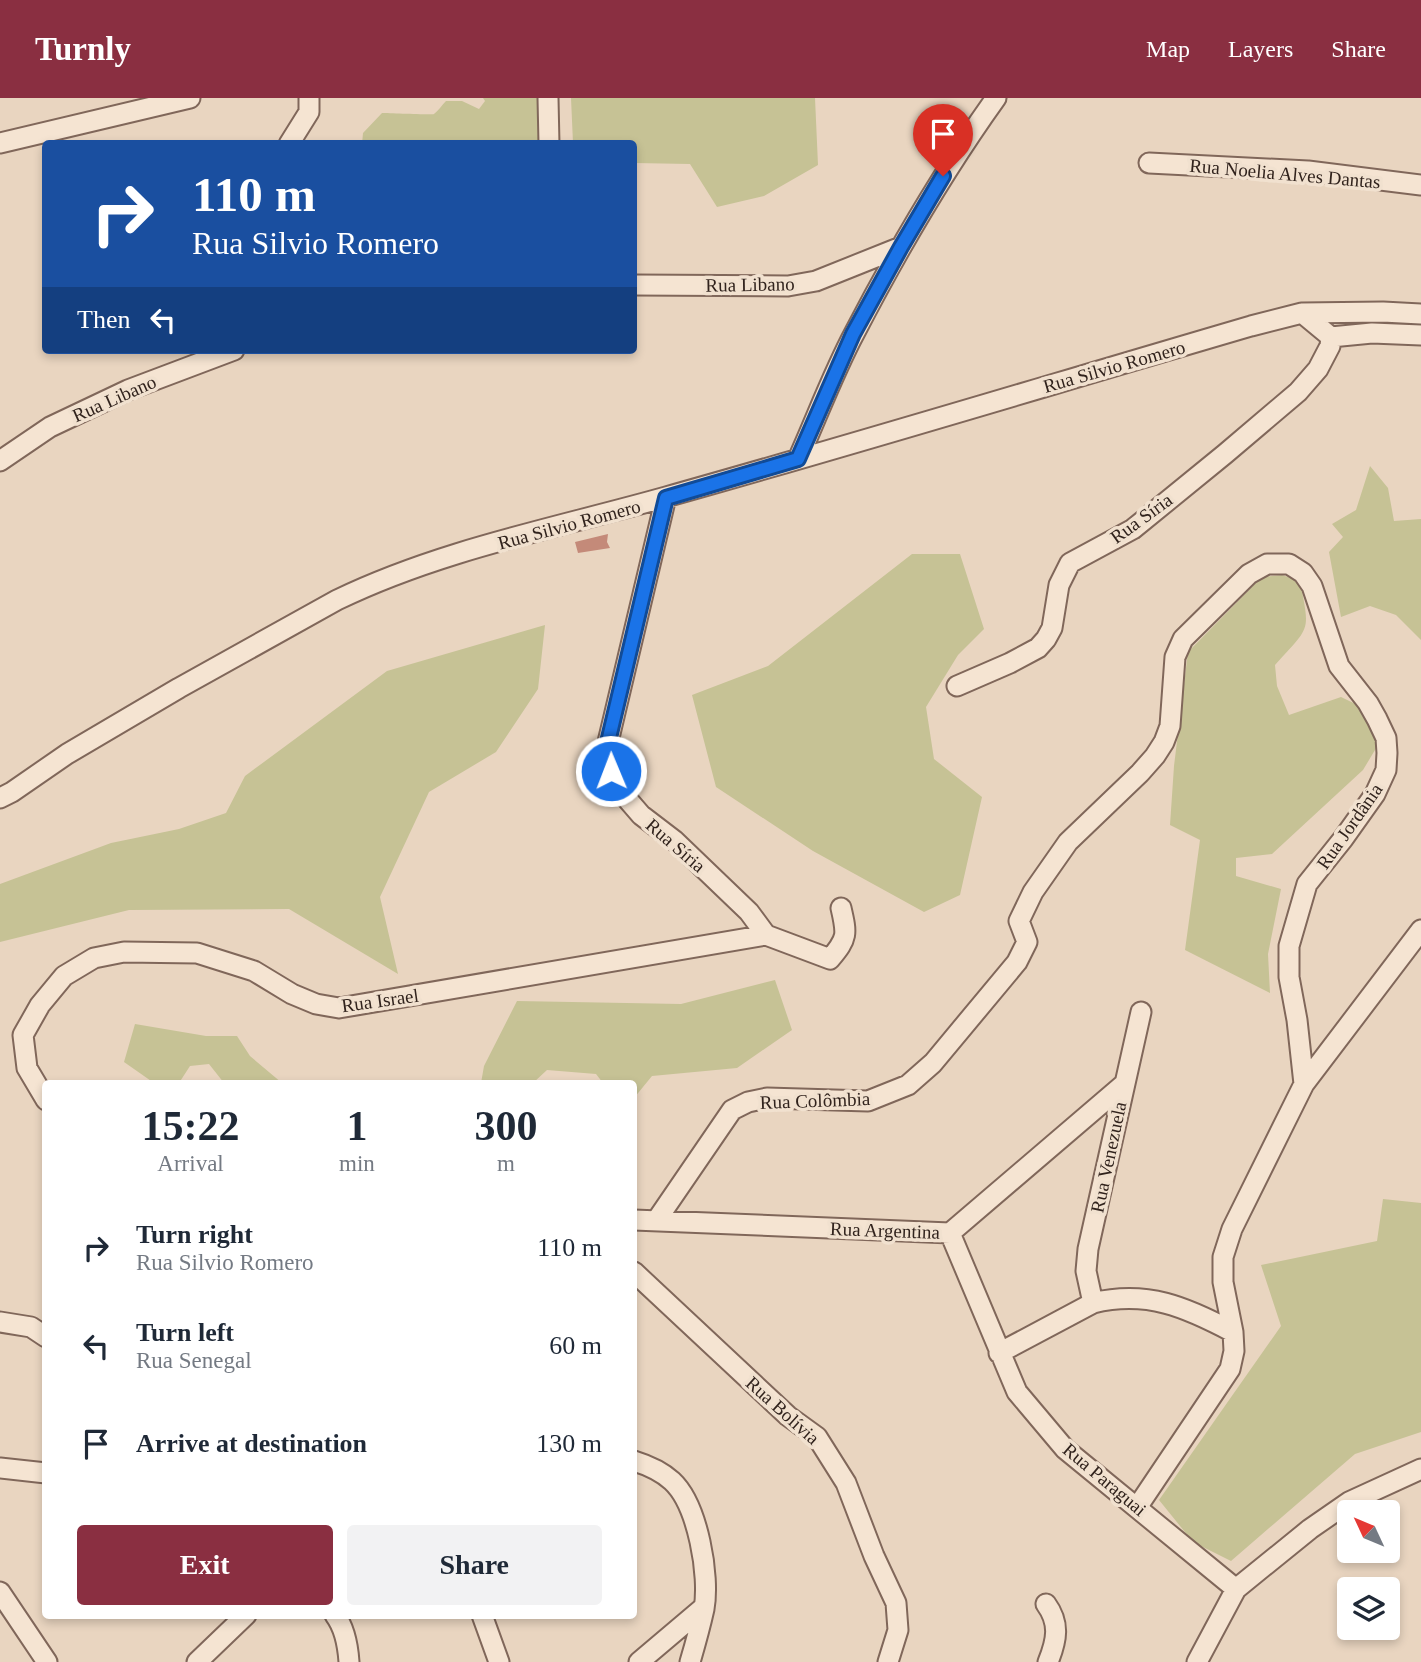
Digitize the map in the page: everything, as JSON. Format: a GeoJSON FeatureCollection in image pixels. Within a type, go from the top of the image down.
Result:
{"type":"FeatureCollection","features":[{"type":"Feature","properties":{"kind":"street"},"geometry":{"type":"LineString","coordinates":[[0,143],[190,98]]}},
{"type":"Feature","properties":{"kind":"street"},"geometry":{"type":"LineString","coordinates":[[292,140],[309,112],[309,98]]}},
{"type":"Feature","properties":{"kind":"street"},"geometry":{"type":"LineString","coordinates":[[548,98],[549,140]]}},
{"type":"Feature","properties":{"kind":"street"},"geometry":{"type":"LineString","coordinates":[[798,459],[853,334],[957,153],[996,98]]}},
{"type":"Feature","properties":{"kind":"street","name":"Rua Noelia Alves Dantas"},"geometry":{"type":"LineString","coordinates":[[1149,163],[1308,171],[1421,185]]}},
{"type":"Feature","properties":{"kind":"street","name":"Rua Libano"},"geometry":{"type":"LineString","coordinates":[[637,285],[788,286],[816,281],[901,247]]}},
{"type":"Feature","properties":{"kind":"street"},"geometry":{"type":"LineString","coordinates":[[1302,313],[1331,337],[1373,333],[1421,335]]}},
{"type":"Feature","properties":{"kind":"street","name":"Rua Silvio Romero"},"geometry":{"type":"LineString","coordinates":[[0,798],[67,754],[167,695],[364,587],[442,559],[666,498],[1302,313],[1421,314]]}},
{"type":"Feature","properties":{"kind":"street","name":"Rua Síria"},"geometry":{"type":"LineString","coordinates":[[957,686],[1038,648],[1052,628],[1059,585],[1070,563],[1133,529],[1298,392],[1318,369],[1330,346],[1331,337]]}},
{"type":"Feature","properties":{"kind":"street","name":"Rua Libano"},"geometry":{"type":"LineString","coordinates":[[0,461],[50,427],[105,400],[220,354]]}},
{"type":"Feature","properties":{"kind":"street","name":"Rua Síria"},"geometry":{"type":"LineString","coordinates":[[666,498],[608,742],[611,771],[622,793],[642,815],[675,841],[749,912],[766,935]]}},
{"type":"Feature","properties":{"kind":"street","name":"Rua Jordânia"},"geometry":{"type":"LineString","coordinates":[[1017,962],[1027,942],[1019,921],[1040,882],[1068,842],[1140,773],[1164,742],[1170,726],[1175,657],[1183,639],[1249,574],[1267,564],[1289,564],[1303,573],[1312,586],[1339,666],[1377,719],[1386,738],[1387,753],[1386,770],[1375,794],[1307,884],[1289,946],[1289,977],[1304,1084]]}},
{"type":"Feature","properties":{"kind":"street"},"geometry":{"type":"LineString","coordinates":[[766,935],[830,959],[845,942],[846,929],[841,908]]}},
{"type":"Feature","properties":{"kind":"street"},"geometry":{"type":"LineString","coordinates":[[1138,1506],[1230,1369],[1234,1352],[1233,1332],[1223,1282],[1223,1257],[1232,1229],[1304,1084],[1421,930]]}},
{"type":"Feature","properties":{"kind":"street","name":"Rua Israel"},"geometry":{"type":"LineString","coordinates":[[42,1093],[27,1068],[23,1035],[40,1005],[65,976],[94,958],[124,952],[197,953],[254,971],[284,990],[316,1004],[339,1008],[766,935]]}},
{"type":"Feature","properties":{"kind":"street","name":"Rua Colômbia"},"geometry":{"type":"LineString","coordinates":[[656,1221],[732,1110],[748,1102],[768,1098],[868,1101],[908,1085],[933,1063],[1017,962]]}},
{"type":"Feature","properties":{"kind":"street","name":"Rua Venezuela"},"geometry":{"type":"LineString","coordinates":[[1093,1303],[1086,1271],[1088,1249],[1141,1012]]}},
{"type":"Feature","properties":{"kind":"street","name":"Rua Argentina"},"geometry":{"type":"LineString","coordinates":[[637,1220],[950,1233],[1123,1085]]}},
{"type":"Feature","properties":{"kind":"street","name":"Rua Paraguai"},"geometry":{"type":"LineString","coordinates":[[950,1233],[1017,1392],[1065,1449],[1138,1506],[1236,1589]]}},
{"type":"Feature","properties":{"kind":"street","name":"Rua Bolívia"},"geometry":{"type":"LineString","coordinates":[[637,1275],[788,1416],[817,1437],[846,1482],[874,1556],[896,1603],[898,1630],[888,1662]]}},
{"type":"Feature","properties":{"kind":"street"},"geometry":{"type":"LineString","coordinates":[[999,1353],[1093,1303],[1107,1300],[1166,1301],[1195,1311],[1233,1332]]}},
{"type":"Feature","properties":{"kind":"street"},"geometry":{"type":"LineString","coordinates":[[0,1322],[31,1327],[42,1334]]}},
{"type":"Feature","properties":{"kind":"street"},"geometry":{"type":"LineString","coordinates":[[637,1462],[660,1472],[674,1482],[694,1517],[704,1562],[704,1607],[690,1662]]}},
{"type":"Feature","properties":{"kind":"street"},"geometry":{"type":"LineString","coordinates":[[0,1468],[42,1472]]}},
{"type":"Feature","properties":{"kind":"street"},"geometry":{"type":"LineString","coordinates":[[1197,1662],[1236,1589],[1310,1529],[1349,1502],[1421,1469]]}},
{"type":"Feature","properties":{"kind":"street"},"geometry":{"type":"LineString","coordinates":[[0,1592],[47,1662]]}},
{"type":"Feature","properties":{"kind":"street"},"geometry":{"type":"LineString","coordinates":[[1046,1604],[1055,1616],[1057,1630],[1048,1662]]}},
{"type":"Feature","properties":{"kind":"street"},"geometry":{"type":"LineString","coordinates":[[639,1662],[704,1607]]}},
{"type":"Feature","properties":{"kind":"street"},"geometry":{"type":"LineString","coordinates":[[197,1662],[242,1619]]}},
{"type":"Feature","properties":{"kind":"street"},"geometry":{"type":"LineString","coordinates":[[338,1619],[349,1650],[349,1662]]}},
{"type":"Feature","properties":{"kind":"street"},"geometry":{"type":"LineString","coordinates":[[483,1619],[499,1662]]}},
{"type":"Feature","properties":{"kind":"shaded area"},"geometry":{"type":"Polygon","coordinates":[[[483,98],[542,98],[544,140],[362,140],[363,133],[382,113],[434,114],[446,101],[462,101],[479,109],[485,101],[483,98]]]}},
{"type":"Feature","properties":{"kind":"shaded area"},"geometry":{"type":"Polygon","coordinates":[[[571,98],[815,98],[818,165],[764,196],[717,207],[690,164],[637,163],[637,140],[573,140],[571,98]]]}},
{"type":"Feature","properties":{"kind":"shaded area"},"geometry":{"type":"Polygon","coordinates":[[[1370,466],[1388,488],[1394,521],[1421,519],[1421,640],[1396,615],[1370,606],[1341,617],[1329,552],[1343,537],[1332,524],[1356,510],[1370,466]]]}},
{"type":"Feature","properties":{"kind":"shaded area"},"geometry":{"type":"Polygon","coordinates":[[[912,554],[960,554],[984,629],[958,655],[926,707],[934,759],[982,797],[960,895],[924,912],[813,851],[716,787],[692,695],[768,666],[912,554]]]}},
{"type":"Feature","properties":{"kind":"shaded area"},"geometry":{"type":"Polygon","coordinates":[[[1282,575],[1300,581],[1306,620],[1301,635],[1275,665],[1277,686],[1289,715],[1341,697],[1366,709],[1378,745],[1363,770],[1272,854],[1236,858],[1236,876],[1281,889],[1268,954],[1270,993],[1185,950],[1200,840],[1170,825],[1174,766],[1188,652],[1262,577],[1282,575]]]}},
{"type":"Feature","properties":{"kind":"shaded area"},"geometry":{"type":"Polygon","coordinates":[[[545,625],[538,689],[496,752],[429,792],[380,897],[398,974],[289,909],[129,910],[0,942],[0,884],[111,843],[179,829],[226,813],[245,776],[387,671],[545,625]]]}},
{"type":"Feature","properties":{"kind":"shaded area"},"geometry":{"type":"Polygon","coordinates":[[[775,980],[792,1030],[737,1068],[652,1076],[637,1094],[637,1080],[601,1080],[596,1074],[547,1070],[536,1080],[482,1080],[484,1066],[517,1001],[681,1004],[775,980]]]}},
{"type":"Feature","properties":{"kind":"shaded area"},"geometry":{"type":"Polygon","coordinates":[[[135,1024],[206,1036],[237,1036],[250,1056],[278,1080],[222,1080],[209,1064],[190,1066],[181,1080],[150,1080],[124,1062],[135,1024]]]}},
{"type":"Feature","properties":{"kind":"shaded area"},"geometry":{"type":"Polygon","coordinates":[[[1383,1199],[1421,1203],[1421,1432],[1355,1454],[1231,1561],[1193,1542],[1159,1500],[1281,1326],[1261,1265],[1377,1241],[1383,1199]]]}},
{"type":"Feature","properties":{"kind":"building"},"geometry":{"type":"Polygon","coordinates":[[[608,534],[607,542],[610,548],[578,553],[575,542],[608,534]]]}},
{"type":"Feature","properties":{"kind":"route"},"geometry":{"type":"LineString","coordinates":[[611,771],[608,742],[666,498],[798,459],[853,334],[943,176]]}}]}
